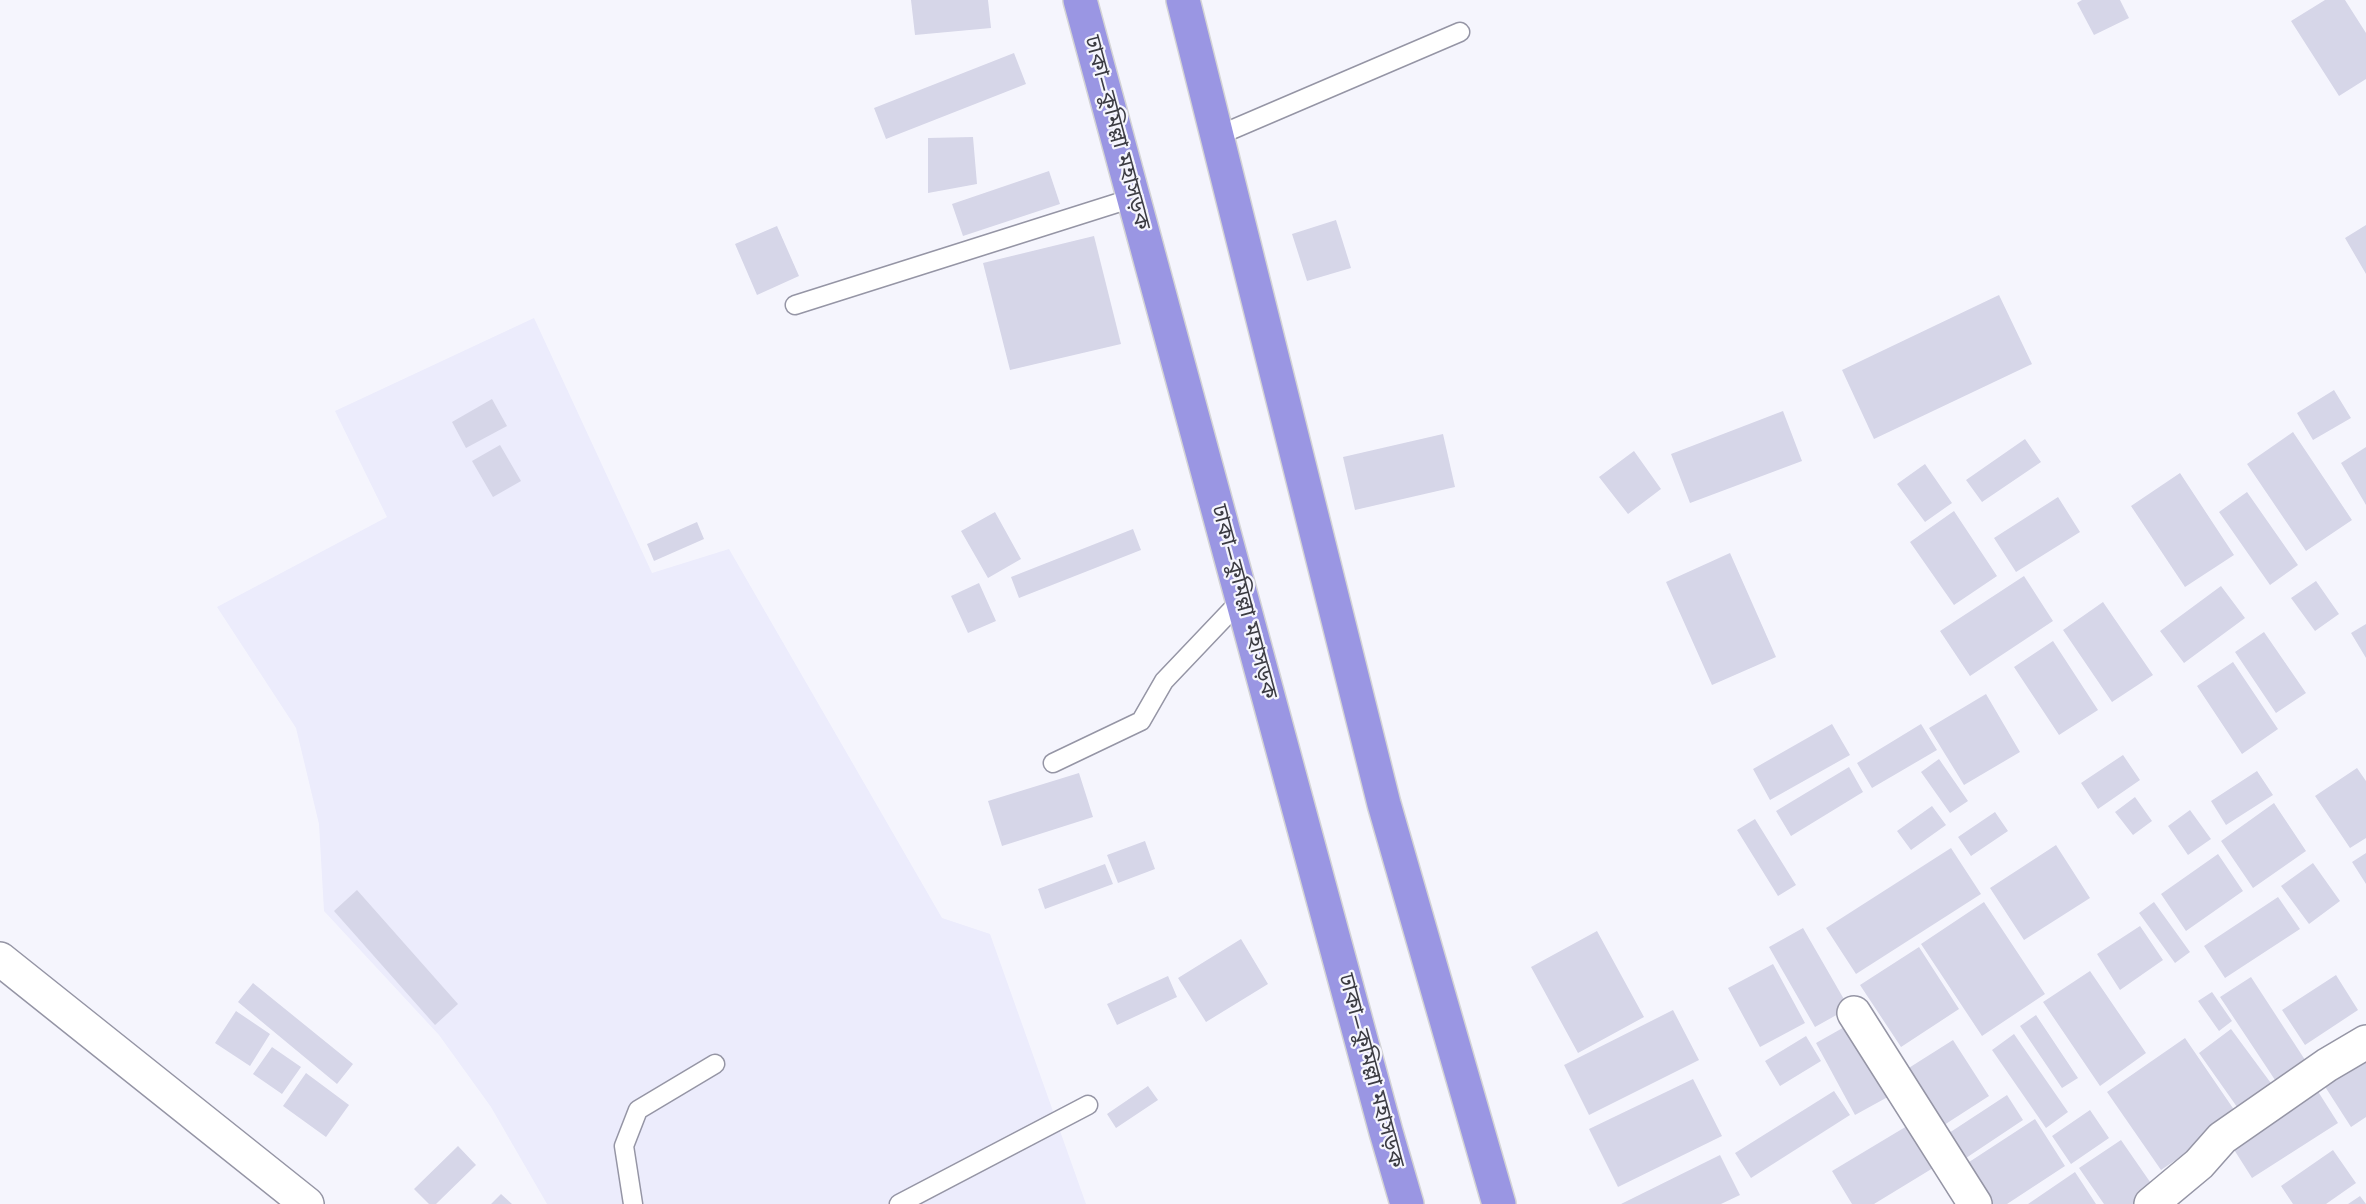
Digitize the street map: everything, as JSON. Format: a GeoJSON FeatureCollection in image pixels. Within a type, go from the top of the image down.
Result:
{"type":"FeatureCollection","features":[{"type":"Feature","properties":{"kind":"highway","name":"ঢাকা–কুমিল্লা মহাসড়ক"},"geometry":{"type":"LineString","coordinates":[[1080,0],[1382,1121],[1407,1204]]}},
{"type":"Feature","properties":{"kind":"highway"},"geometry":{"type":"LineString","coordinates":[[1183,0],[1384,804],[1499,1204]]}},
{"type":"Feature","properties":{"kind":"street"},"geometry":{"type":"LineString","coordinates":[[0,959],[307,1204]]}},
{"type":"Feature","properties":{"kind":"street"},"geometry":{"type":"LineString","coordinates":[[1854,1013],[1975,1204]]}},
{"type":"Feature","properties":{"kind":"street"},"geometry":{"type":"LineString","coordinates":[[2151,1204],[2199,1164],[2222,1138],[2327,1065],[2366,1042]]}},
{"type":"Feature","properties":{"kind":"lane"},"geometry":{"type":"LineString","coordinates":[[1217,136],[1460,32]]}},
{"type":"Feature","properties":{"kind":"lane"},"geometry":{"type":"LineString","coordinates":[[795,305],[1133,198]]}},
{"type":"Feature","properties":{"kind":"lane"},"geometry":{"type":"LineString","coordinates":[[1053,763],[1141,721],[1164,681],[1242,598]]}},
{"type":"Feature","properties":{"kind":"lane"},"geometry":{"type":"LineString","coordinates":[[633,1204],[624,1146],[638,1110],[715,1064]]}},
{"type":"Feature","properties":{"kind":"lane"},"geometry":{"type":"LineString","coordinates":[[899,1204],[1088,1105]]}},
{"type":"Feature","properties":{"kind":"shaded area"},"geometry":{"type":"Polygon","coordinates":[[[534,318],[652,573],[729,549],[942,918],[990,934],[1086,1204],[547,1204],[491,1107],[439,1035],[324,911],[319,824],[296,728],[217,607],[387,517],[335,411],[534,318]]]}},
{"type":"Feature","properties":{"kind":"building"},"geometry":{"type":"Polygon","coordinates":[[[911,0],[988,0],[991,28],[915,35],[911,0]]]}},
{"type":"Feature","properties":{"kind":"building"},"geometry":{"type":"Polygon","coordinates":[[[2082,0],[2120,0],[2129,18],[2094,35],[2077,3],[2082,0]]]}},
{"type":"Feature","properties":{"kind":"building"},"geometry":{"type":"Polygon","coordinates":[[[2325,0],[2345,0],[2366,33],[2366,79],[2339,96],[2291,21],[2325,0]]]}},
{"type":"Feature","properties":{"kind":"building"},"geometry":{"type":"Polygon","coordinates":[[[1014,53],[1026,84],[886,139],[874,108],[1014,53]]]}},
{"type":"Feature","properties":{"kind":"building"},"geometry":{"type":"Polygon","coordinates":[[[973,137],[977,184],[928,193],[928,138],[973,137]]]}},
{"type":"Feature","properties":{"kind":"building"},"geometry":{"type":"Polygon","coordinates":[[[1049,171],[1060,204],[963,236],[952,204],[1049,171]]]}},
{"type":"Feature","properties":{"kind":"building"},"geometry":{"type":"Polygon","coordinates":[[[1336,220],[1351,268],[1307,281],[1292,234],[1336,220]]]}},
{"type":"Feature","properties":{"kind":"building"},"geometry":{"type":"Polygon","coordinates":[[[2366,225],[2366,274],[2345,238],[2366,225]]]}},
{"type":"Feature","properties":{"kind":"building"},"geometry":{"type":"Polygon","coordinates":[[[777,226],[799,276],[757,295],[735,244],[777,226]]]}},
{"type":"Feature","properties":{"kind":"building"},"geometry":{"type":"Polygon","coordinates":[[[1094,236],[1121,344],[1010,370],[983,263],[1094,236]]]}},
{"type":"Feature","properties":{"kind":"building"},"geometry":{"type":"Polygon","coordinates":[[[1999,295],[2032,364],[1874,439],[1842,370],[1999,295]]]}},
{"type":"Feature","properties":{"kind":"building"},"geometry":{"type":"Polygon","coordinates":[[[2334,390],[2351,418],[2313,440],[2297,413],[2334,390]]]}},
{"type":"Feature","properties":{"kind":"building"},"geometry":{"type":"Polygon","coordinates":[[[492,399],[507,426],[466,448],[452,422],[492,399]]]}},
{"type":"Feature","properties":{"kind":"building"},"geometry":{"type":"Polygon","coordinates":[[[1783,411],[1802,461],[1690,503],[1671,454],[1783,411]]]}},
{"type":"Feature","properties":{"kind":"building"},"geometry":{"type":"Polygon","coordinates":[[[2293,432],[2352,520],[2306,551],[2247,464],[2293,432]]]}},
{"type":"Feature","properties":{"kind":"building"},"geometry":{"type":"Polygon","coordinates":[[[1443,434],[1455,487],[1355,510],[1343,457],[1443,434]]]}},
{"type":"Feature","properties":{"kind":"building"},"geometry":{"type":"Polygon","coordinates":[[[2025,439],[2041,462],[1982,502],[1966,480],[2025,439]]]}},
{"type":"Feature","properties":{"kind":"building"},"geometry":{"type":"Polygon","coordinates":[[[500,445],[521,481],[493,497],[472,461],[500,445]]]}},
{"type":"Feature","properties":{"kind":"building"},"geometry":{"type":"Polygon","coordinates":[[[2366,447],[2366,505],[2341,463],[2366,447]]]}},
{"type":"Feature","properties":{"kind":"building"},"geometry":{"type":"Polygon","coordinates":[[[1634,451],[1661,489],[1628,514],[1599,477],[1634,451]]]}},
{"type":"Feature","properties":{"kind":"building"},"geometry":{"type":"Polygon","coordinates":[[[1925,464],[1952,503],[1925,522],[1897,484],[1925,464]]]}},
{"type":"Feature","properties":{"kind":"building"},"geometry":{"type":"Polygon","coordinates":[[[2180,473],[2234,555],[2185,587],[2131,506],[2180,473]]]}},
{"type":"Feature","properties":{"kind":"building"},"geometry":{"type":"Polygon","coordinates":[[[2247,492],[2298,565],[2270,585],[2219,512],[2247,492]]]}},
{"type":"Feature","properties":{"kind":"building"},"geometry":{"type":"Polygon","coordinates":[[[2058,497],[2080,532],[2016,572],[1994,538],[2058,497]]]}},
{"type":"Feature","properties":{"kind":"building"},"geometry":{"type":"Polygon","coordinates":[[[1954,511],[1997,576],[1954,605],[1910,542],[1954,511]]]}},
{"type":"Feature","properties":{"kind":"building"},"geometry":{"type":"Polygon","coordinates":[[[995,512],[1021,559],[988,578],[961,531],[995,512]]]}},
{"type":"Feature","properties":{"kind":"building"},"geometry":{"type":"Polygon","coordinates":[[[697,522],[704,539],[654,561],[647,544],[697,522]]]}},
{"type":"Feature","properties":{"kind":"building"},"geometry":{"type":"Polygon","coordinates":[[[1133,529],[1141,550],[1019,598],[1011,577],[1133,529]]]}},
{"type":"Feature","properties":{"kind":"building"},"geometry":{"type":"Polygon","coordinates":[[[1730,553],[1776,657],[1712,685],[1666,582],[1730,553]]]}},
{"type":"Feature","properties":{"kind":"building"},"geometry":{"type":"Polygon","coordinates":[[[2024,576],[2053,621],[1970,676],[1940,631],[2024,576]]]}},
{"type":"Feature","properties":{"kind":"building"},"geometry":{"type":"Polygon","coordinates":[[[2316,581],[2339,614],[2315,631],[2291,598],[2316,581]]]}},
{"type":"Feature","properties":{"kind":"building"},"geometry":{"type":"Polygon","coordinates":[[[979,583],[996,621],[968,633],[951,596],[979,583]]]}},
{"type":"Feature","properties":{"kind":"building"},"geometry":{"type":"Polygon","coordinates":[[[2221,586],[2245,618],[2184,663],[2160,631],[2221,586]]]}},
{"type":"Feature","properties":{"kind":"building"},"geometry":{"type":"Polygon","coordinates":[[[2103,602],[2153,675],[2112,702],[2063,630],[2103,602]]]}},
{"type":"Feature","properties":{"kind":"building"},"geometry":{"type":"Polygon","coordinates":[[[2366,624],[2366,658],[2351,633],[2366,624]]]}},
{"type":"Feature","properties":{"kind":"building"},"geometry":{"type":"Polygon","coordinates":[[[2264,632],[2306,693],[2276,713],[2235,652],[2264,632]]]}},
{"type":"Feature","properties":{"kind":"building"},"geometry":{"type":"Polygon","coordinates":[[[2053,641],[2098,710],[2059,735],[2014,667],[2053,641]]]}},
{"type":"Feature","properties":{"kind":"building"},"geometry":{"type":"Polygon","coordinates":[[[2233,662],[2278,729],[2242,754],[2197,686],[2233,662]]]}},
{"type":"Feature","properties":{"kind":"building"},"geometry":{"type":"Polygon","coordinates":[[[1986,694],[2020,752],[1964,785],[1929,728],[1986,694]]]}},
{"type":"Feature","properties":{"kind":"building"},"geometry":{"type":"Polygon","coordinates":[[[1832,724],[1850,755],[1770,800],[1753,769],[1832,724]]]}},
{"type":"Feature","properties":{"kind":"building"},"geometry":{"type":"Polygon","coordinates":[[[1921,724],[1937,750],[1872,788],[1857,763],[1921,724]]]}},
{"type":"Feature","properties":{"kind":"building"},"geometry":{"type":"Polygon","coordinates":[[[2123,755],[2140,780],[2098,809],[2081,783],[2123,755]]]}},
{"type":"Feature","properties":{"kind":"building"},"geometry":{"type":"Polygon","coordinates":[[[1939,759],[1968,801],[1950,813],[1921,772],[1939,759]]]}},
{"type":"Feature","properties":{"kind":"building"},"geometry":{"type":"Polygon","coordinates":[[[1849,767],[1863,792],[1791,836],[1776,811],[1849,767]]]}},
{"type":"Feature","properties":{"kind":"building"},"geometry":{"type":"Polygon","coordinates":[[[2357,768],[2366,781],[2366,838],[2350,848],[2315,796],[2357,768]]]}},
{"type":"Feature","properties":{"kind":"building"},"geometry":{"type":"Polygon","coordinates":[[[2257,771],[2273,795],[2226,825],[2211,801],[2257,771]]]}},
{"type":"Feature","properties":{"kind":"building"},"geometry":{"type":"Polygon","coordinates":[[[1079,773],[1093,817],[1002,846],[988,801],[1079,773]]]}},
{"type":"Feature","properties":{"kind":"building"},"geometry":{"type":"Polygon","coordinates":[[[2135,797],[2152,821],[2133,835],[2115,812],[2135,797]]]}},
{"type":"Feature","properties":{"kind":"building"},"geometry":{"type":"Polygon","coordinates":[[[2274,803],[2306,851],[2253,888],[2221,841],[2274,803]]]}},
{"type":"Feature","properties":{"kind":"building"},"geometry":{"type":"Polygon","coordinates":[[[1932,806],[1946,825],[1911,850],[1897,831],[1932,806]]]}},
{"type":"Feature","properties":{"kind":"building"},"geometry":{"type":"Polygon","coordinates":[[[2190,810],[2211,839],[2188,855],[2168,826],[2190,810]]]}},
{"type":"Feature","properties":{"kind":"building"},"geometry":{"type":"Polygon","coordinates":[[[1995,812],[2008,831],[1971,856],[1958,837],[1995,812]]]}},
{"type":"Feature","properties":{"kind":"building"},"geometry":{"type":"Polygon","coordinates":[[[1755,819],[1796,885],[1778,896],[1737,830],[1755,819]]]}},
{"type":"Feature","properties":{"kind":"building"},"geometry":{"type":"Polygon","coordinates":[[[1145,841],[1155,869],[1118,883],[1107,855],[1145,841]]]}},
{"type":"Feature","properties":{"kind":"building"},"geometry":{"type":"Polygon","coordinates":[[[2056,845],[2090,898],[2024,940],[1990,888],[2056,845]]]}},
{"type":"Feature","properties":{"kind":"building"},"geometry":{"type":"Polygon","coordinates":[[[1951,848],[1981,894],[1856,974],[1826,928],[1951,848]]]}},
{"type":"Feature","properties":{"kind":"building"},"geometry":{"type":"Polygon","coordinates":[[[2366,853],[2366,884],[2352,862],[2366,853]]]}},
{"type":"Feature","properties":{"kind":"building"},"geometry":{"type":"Polygon","coordinates":[[[2218,854],[2243,891],[2186,931],[2161,894],[2218,854]]]}},
{"type":"Feature","properties":{"kind":"building"},"geometry":{"type":"Polygon","coordinates":[[[2313,863],[2340,901],[2309,924],[2281,886],[2313,863]]]}},
{"type":"Feature","properties":{"kind":"building"},"geometry":{"type":"Polygon","coordinates":[[[1105,864],[1113,884],[1045,909],[1038,889],[1105,864]]]}},
{"type":"Feature","properties":{"kind":"building"},"geometry":{"type":"Polygon","coordinates":[[[357,890],[458,1004],[435,1025],[334,911],[357,890]]]}},
{"type":"Feature","properties":{"kind":"building"},"geometry":{"type":"Polygon","coordinates":[[[2278,897],[2300,929],[2225,978],[2204,946],[2278,897]]]}},
{"type":"Feature","properties":{"kind":"building"},"geometry":{"type":"Polygon","coordinates":[[[1984,902],[2045,994],[1982,1036],[1921,944],[1984,902]]]}},
{"type":"Feature","properties":{"kind":"building"},"geometry":{"type":"Polygon","coordinates":[[[2154,902],[2190,952],[2175,963],[2139,913],[2154,902]]]}},
{"type":"Feature","properties":{"kind":"building"},"geometry":{"type":"Polygon","coordinates":[[[2140,926],[2163,960],[2120,990],[2097,954],[2140,926]]]}},
{"type":"Feature","properties":{"kind":"building"},"geometry":{"type":"Polygon","coordinates":[[[1803,928],[1849,1008],[1815,1027],[1769,947],[1803,928]]]}},
{"type":"Feature","properties":{"kind":"building"},"geometry":{"type":"Polygon","coordinates":[[[1597,931],[1644,1017],[1578,1053],[1531,967],[1597,931]]]}},
{"type":"Feature","properties":{"kind":"building"},"geometry":{"type":"Polygon","coordinates":[[[1241,939],[1268,984],[1206,1022],[1178,978],[1241,939]]]}},
{"type":"Feature","properties":{"kind":"building"},"geometry":{"type":"Polygon","coordinates":[[[1919,947],[1959,1009],[1901,1047],[1860,985],[1919,947]]]}},
{"type":"Feature","properties":{"kind":"building"},"geometry":{"type":"Polygon","coordinates":[[[1773,964],[1805,1023],[1760,1047],[1728,988],[1773,964]]]}},
{"type":"Feature","properties":{"kind":"building"},"geometry":{"type":"Polygon","coordinates":[[[2090,971],[2146,1053],[2100,1086],[2043,1002],[2090,971]]]}},
{"type":"Feature","properties":{"kind":"building"},"geometry":{"type":"Polygon","coordinates":[[[2336,975],[2358,1010],[2305,1045],[2282,1010],[2336,975]]]}},
{"type":"Feature","properties":{"kind":"building"},"geometry":{"type":"Polygon","coordinates":[[[1168,976],[1177,997],[1117,1025],[1107,1004],[1168,976]]]}},
{"type":"Feature","properties":{"kind":"building"},"geometry":{"type":"Polygon","coordinates":[[[2251,977],[2309,1066],[2279,1086],[2220,997],[2251,977]]]}},
{"type":"Feature","properties":{"kind":"building"},"geometry":{"type":"Polygon","coordinates":[[[253,983],[353,1064],[337,1084],[238,1002],[253,983]]]}},
{"type":"Feature","properties":{"kind":"building"},"geometry":{"type":"Polygon","coordinates":[[[2212,992],[2232,1021],[2219,1031],[2198,1001],[2212,992]]]}},
{"type":"Feature","properties":{"kind":"building"},"geometry":{"type":"Polygon","coordinates":[[[1673,1010],[1699,1060],[1589,1115],[1564,1065],[1673,1010]]]}},
{"type":"Feature","properties":{"kind":"building"},"geometry":{"type":"Polygon","coordinates":[[[236,1011],[270,1034],[250,1066],[215,1043],[236,1011]]]}},
{"type":"Feature","properties":{"kind":"building"},"geometry":{"type":"Polygon","coordinates":[[[2036,1015],[2078,1078],[2062,1088],[2020,1026],[2036,1015]]]}},
{"type":"Feature","properties":{"kind":"building"},"geometry":{"type":"Polygon","coordinates":[[[1855,1021],[1895,1093],[1855,1115],[1816,1043],[1855,1021]]]}},
{"type":"Feature","properties":{"kind":"building"},"geometry":{"type":"Polygon","coordinates":[[[2231,1029],[2276,1090],[2242,1114],[2199,1053],[2231,1029]]]}},
{"type":"Feature","properties":{"kind":"building"},"geometry":{"type":"Polygon","coordinates":[[[2014,1034],[2068,1112],[2046,1128],[1992,1050],[2014,1034]]]}},
{"type":"Feature","properties":{"kind":"building"},"geometry":{"type":"Polygon","coordinates":[[[1806,1036],[1821,1061],[1780,1086],[1765,1061],[1806,1036]]]}},
{"type":"Feature","properties":{"kind":"building"},"geometry":{"type":"Polygon","coordinates":[[[2185,1038],[2239,1117],[2161,1170],[2107,1092],[2185,1038]]]}},
{"type":"Feature","properties":{"kind":"building"},"geometry":{"type":"Polygon","coordinates":[[[1953,1040],[1989,1096],[1941,1127],[1904,1071],[1953,1040]]]}},
{"type":"Feature","properties":{"kind":"building"},"geometry":{"type":"Polygon","coordinates":[[[272,1047],[301,1067],[282,1094],[253,1074],[272,1047]]]}},
{"type":"Feature","properties":{"kind":"building"},"geometry":{"type":"Polygon","coordinates":[[[2366,1054],[2366,1117],[2351,1127],[2322,1082],[2366,1054]]]}},
{"type":"Feature","properties":{"kind":"building"},"geometry":{"type":"Polygon","coordinates":[[[306,1073],[349,1105],[326,1137],[283,1106],[306,1073]]]}},
{"type":"Feature","properties":{"kind":"building"},"geometry":{"type":"Polygon","coordinates":[[[1693,1079],[1722,1136],[1618,1187],[1589,1129],[1693,1079]]]}},
{"type":"Feature","properties":{"kind":"building"},"geometry":{"type":"Polygon","coordinates":[[[2312,1082],[2338,1123],[2252,1178],[2226,1137],[2312,1082]]]}},
{"type":"Feature","properties":{"kind":"building"},"geometry":{"type":"Polygon","coordinates":[[[1148,1086],[1158,1100],[1116,1128],[1107,1114],[1148,1086]]]}},
{"type":"Feature","properties":{"kind":"building"},"geometry":{"type":"Polygon","coordinates":[[[1834,1091],[1850,1115],[1751,1178],[1735,1153],[1834,1091]]]}},
{"type":"Feature","properties":{"kind":"building"},"geometry":{"type":"Polygon","coordinates":[[[2007,1095],[2023,1120],[1966,1158],[1949,1133],[2007,1095]]]}},
{"type":"Feature","properties":{"kind":"building"},"geometry":{"type":"Polygon","coordinates":[[[2090,1110],[2109,1138],[2071,1164],[2052,1136],[2090,1110]]]}},
{"type":"Feature","properties":{"kind":"building"},"geometry":{"type":"Polygon","coordinates":[[[2035,1119],[2065,1166],[2007,1204],[1988,1204],[1963,1166],[2035,1119]]]}},
{"type":"Feature","properties":{"kind":"building"},"geometry":{"type":"Polygon","coordinates":[[[1912,1123],[1938,1165],[1874,1204],[1852,1204],[1832,1171],[1912,1123]]]}},
{"type":"Feature","properties":{"kind":"building"},"geometry":{"type":"Polygon","coordinates":[[[2121,1140],[2157,1192],[2139,1204],[2104,1204],[2079,1168],[2121,1140]]]}},
{"type":"Feature","properties":{"kind":"building"},"geometry":{"type":"Polygon","coordinates":[[[458,1146],[476,1165],[436,1204],[429,1204],[414,1189],[458,1146]]]}},
{"type":"Feature","properties":{"kind":"building"},"geometry":{"type":"Polygon","coordinates":[[[2333,1150],[2356,1183],[2326,1204],[2293,1204],[2281,1186],[2333,1150]]]}},
{"type":"Feature","properties":{"kind":"building"},"geometry":{"type":"Polygon","coordinates":[[[1720,1155],[1740,1195],[1721,1204],[1621,1204],[1720,1155]]]}},
{"type":"Feature","properties":{"kind":"building"},"geometry":{"type":"Polygon","coordinates":[[[2075,1172],[2096,1204],[2028,1204],[2075,1172]]]}},
{"type":"Feature","properties":{"kind":"building"},"geometry":{"type":"Polygon","coordinates":[[[501,1194],[512,1204],[491,1204],[501,1194]]]}},
{"type":"Feature","properties":{"kind":"building"},"geometry":{"type":"Polygon","coordinates":[[[2360,1196],[2366,1204],[2348,1204],[2360,1196]]]}}]}
